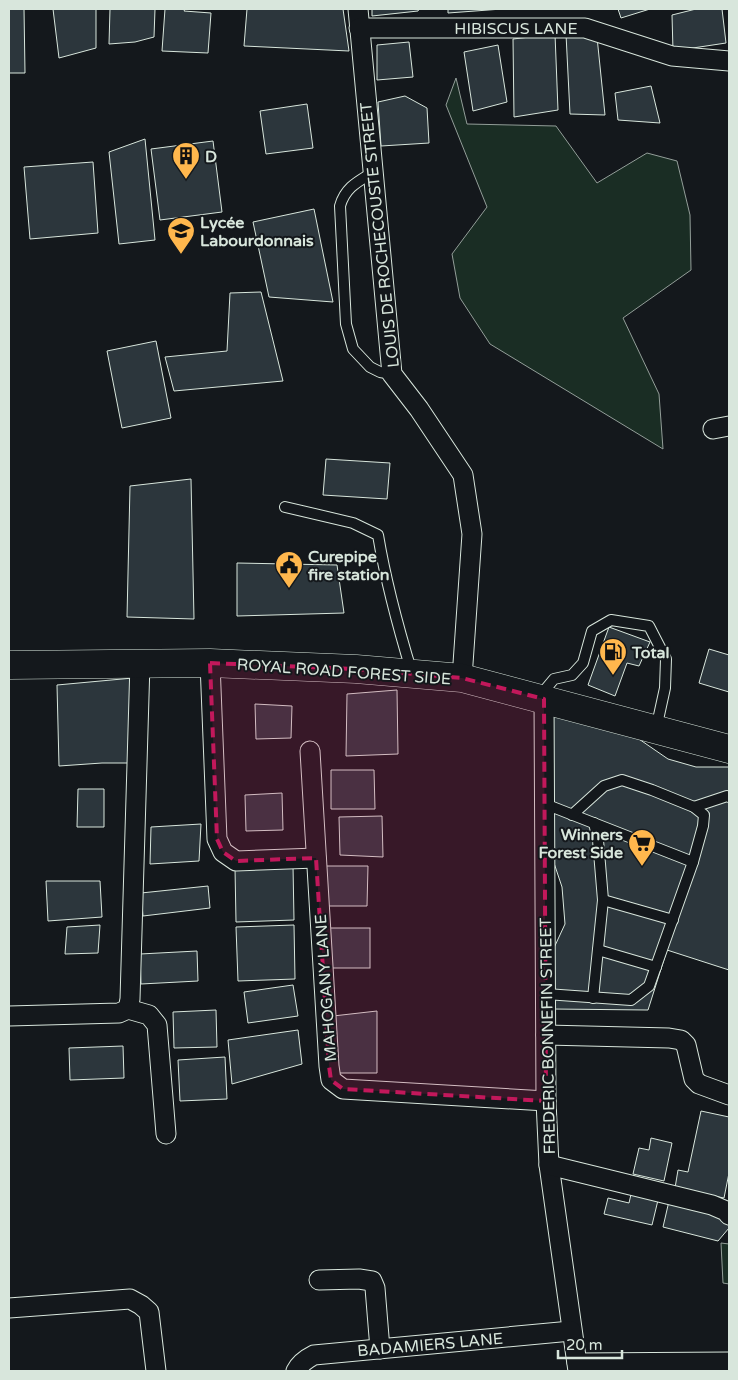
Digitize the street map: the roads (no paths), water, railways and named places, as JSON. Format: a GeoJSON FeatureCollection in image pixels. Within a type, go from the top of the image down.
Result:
{"type":"FeatureCollection","features":[{"type":"Feature","properties":{"kind":"main road","name":"ROYAL ROAD FOREST SIDE"},"geometry":{"type":"LineString","coordinates":[[9,665],[210,663],[356,668],[462,678],[729,749]]}},
{"type":"Feature","properties":{"kind":"street","name":"LOUIS DE ROCHECOUSTE STREET"},"geometry":{"type":"LineString","coordinates":[[358,9],[392,374],[419,409],[463,476],[472,534],[462,678]]}},
{"type":"Feature","properties":{"kind":"street","name":"HIBISCUS LANE"},"geometry":{"type":"LineString","coordinates":[[359,28],[585,28],[672,56],[729,61]]}},
{"type":"Feature","properties":{"kind":"street"},"geometry":{"type":"LineString","coordinates":[[128,1009],[140,663]]}},
{"type":"Feature","properties":{"kind":"street"},"geometry":{"type":"LineString","coordinates":[[210,663],[217,839],[223,852],[236,860],[316,858]]}},
{"type":"Feature","properties":{"kind":"street","name":"FREDERIC BONNEFIN STREET"},"geometry":{"type":"LineString","coordinates":[[542,698],[545,804],[546,1101],[550,1165],[577,1367]]}},
{"type":"Feature","properties":{"kind":"street","name":"MAHOGANY LANE"},"geometry":{"type":"LineString","coordinates":[[310,751],[329,1066],[332,1080],[342,1089],[546,1101]]}},
{"type":"Feature","properties":{"kind":"street"},"geometry":{"type":"LineString","coordinates":[[9,1016],[119,1014],[128,1009],[149,1015],[157,1025],[166,1134]]}},
{"type":"Feature","properties":{"kind":"street"},"geometry":{"type":"LineString","coordinates":[[546,1035],[669,1038],[681,1040],[686,1045],[694,1079],[699,1084],[729,1095]]}},
{"type":"Feature","properties":{"kind":"street"},"geometry":{"type":"LineString","coordinates":[[550,1165],[712,1205],[726,1211],[729,1215]]}},
{"type":"Feature","properties":{"kind":"street"},"geometry":{"type":"LineString","coordinates":[[319,1280],[359,1279],[372,1282],[375,1288],[380,1349]]}},
{"type":"Feature","properties":{"kind":"street"},"geometry":{"type":"LineString","coordinates":[[9,1308],[130,1300],[141,1305],[149,1312],[156,1371]]}},
{"type":"Feature","properties":{"kind":"street","name":"BADAMIERS LANE"},"geometry":{"type":"LineString","coordinates":[[296,1371],[306,1359],[314,1355],[571,1331]]}},
{"type":"Feature","properties":{"kind":"street"},"geometry":{"type":"LineString","coordinates":[[577,1367],[729,1362]]}},
{"type":"Feature","properties":{"kind":"lane"},"geometry":{"type":"LineString","coordinates":[[372,173],[354,183],[342,197],[340,206],[346,324],[353,349],[370,366],[380,372],[392,374]]}},
{"type":"Feature","properties":{"kind":"lane"},"geometry":{"type":"LineString","coordinates":[[285,507],[353,523],[378,535],[383,569],[412,674]]}},
{"type":"Feature","properties":{"kind":"lane"},"geometry":{"type":"LineString","coordinates":[[542,698],[554,679],[572,676],[583,663],[592,631],[611,620],[649,626],[666,659],[665,688],[656,729]]}},
{"type":"Feature","properties":{"kind":"lane"},"geometry":{"type":"LineString","coordinates":[[546,994],[631,1000],[649,986],[693,862],[703,826],[704,815],[694,807],[622,780],[604,786],[572,815]]}},
{"type":"Feature","properties":{"kind":"lane"},"geometry":{"type":"LineString","coordinates":[[694,807],[729,796]]}},
{"type":"Feature","properties":{"kind":"lane"},"geometry":{"type":"LineString","coordinates":[[545,804],[693,862]]}},
{"type":"Feature","properties":{"kind":"lane"},"geometry":{"type":"LineString","coordinates":[[593,998],[603,900],[598,840],[594,823]]}},
{"type":"Feature","properties":{"kind":"lane"},"geometry":{"type":"LineString","coordinates":[[603,900],[673,920]]}},
{"type":"Feature","properties":{"kind":"lane"},"geometry":{"type":"LineString","coordinates":[[598,950],[656,967]]}},
{"type":"Feature","properties":{"kind":"place","name":"D"},"geometry":{"type":"Point","coordinates":[186,180]}},
{"type":"Feature","properties":{"kind":"place","name":"Lycée Labourdonnais"},"geometry":{"type":"Point","coordinates":[181,255]}},
{"type":"Feature","properties":{"kind":"place","name":"Curepipe fire station"},"geometry":{"type":"Point","coordinates":[289,589]}},
{"type":"Feature","properties":{"kind":"place","name":"Total"},"geometry":{"type":"Point","coordinates":[613,676]}},
{"type":"Feature","properties":{"kind":"place","name":"Winners Forest Side"},"geometry":{"type":"Point","coordinates":[642,867]}}]}
